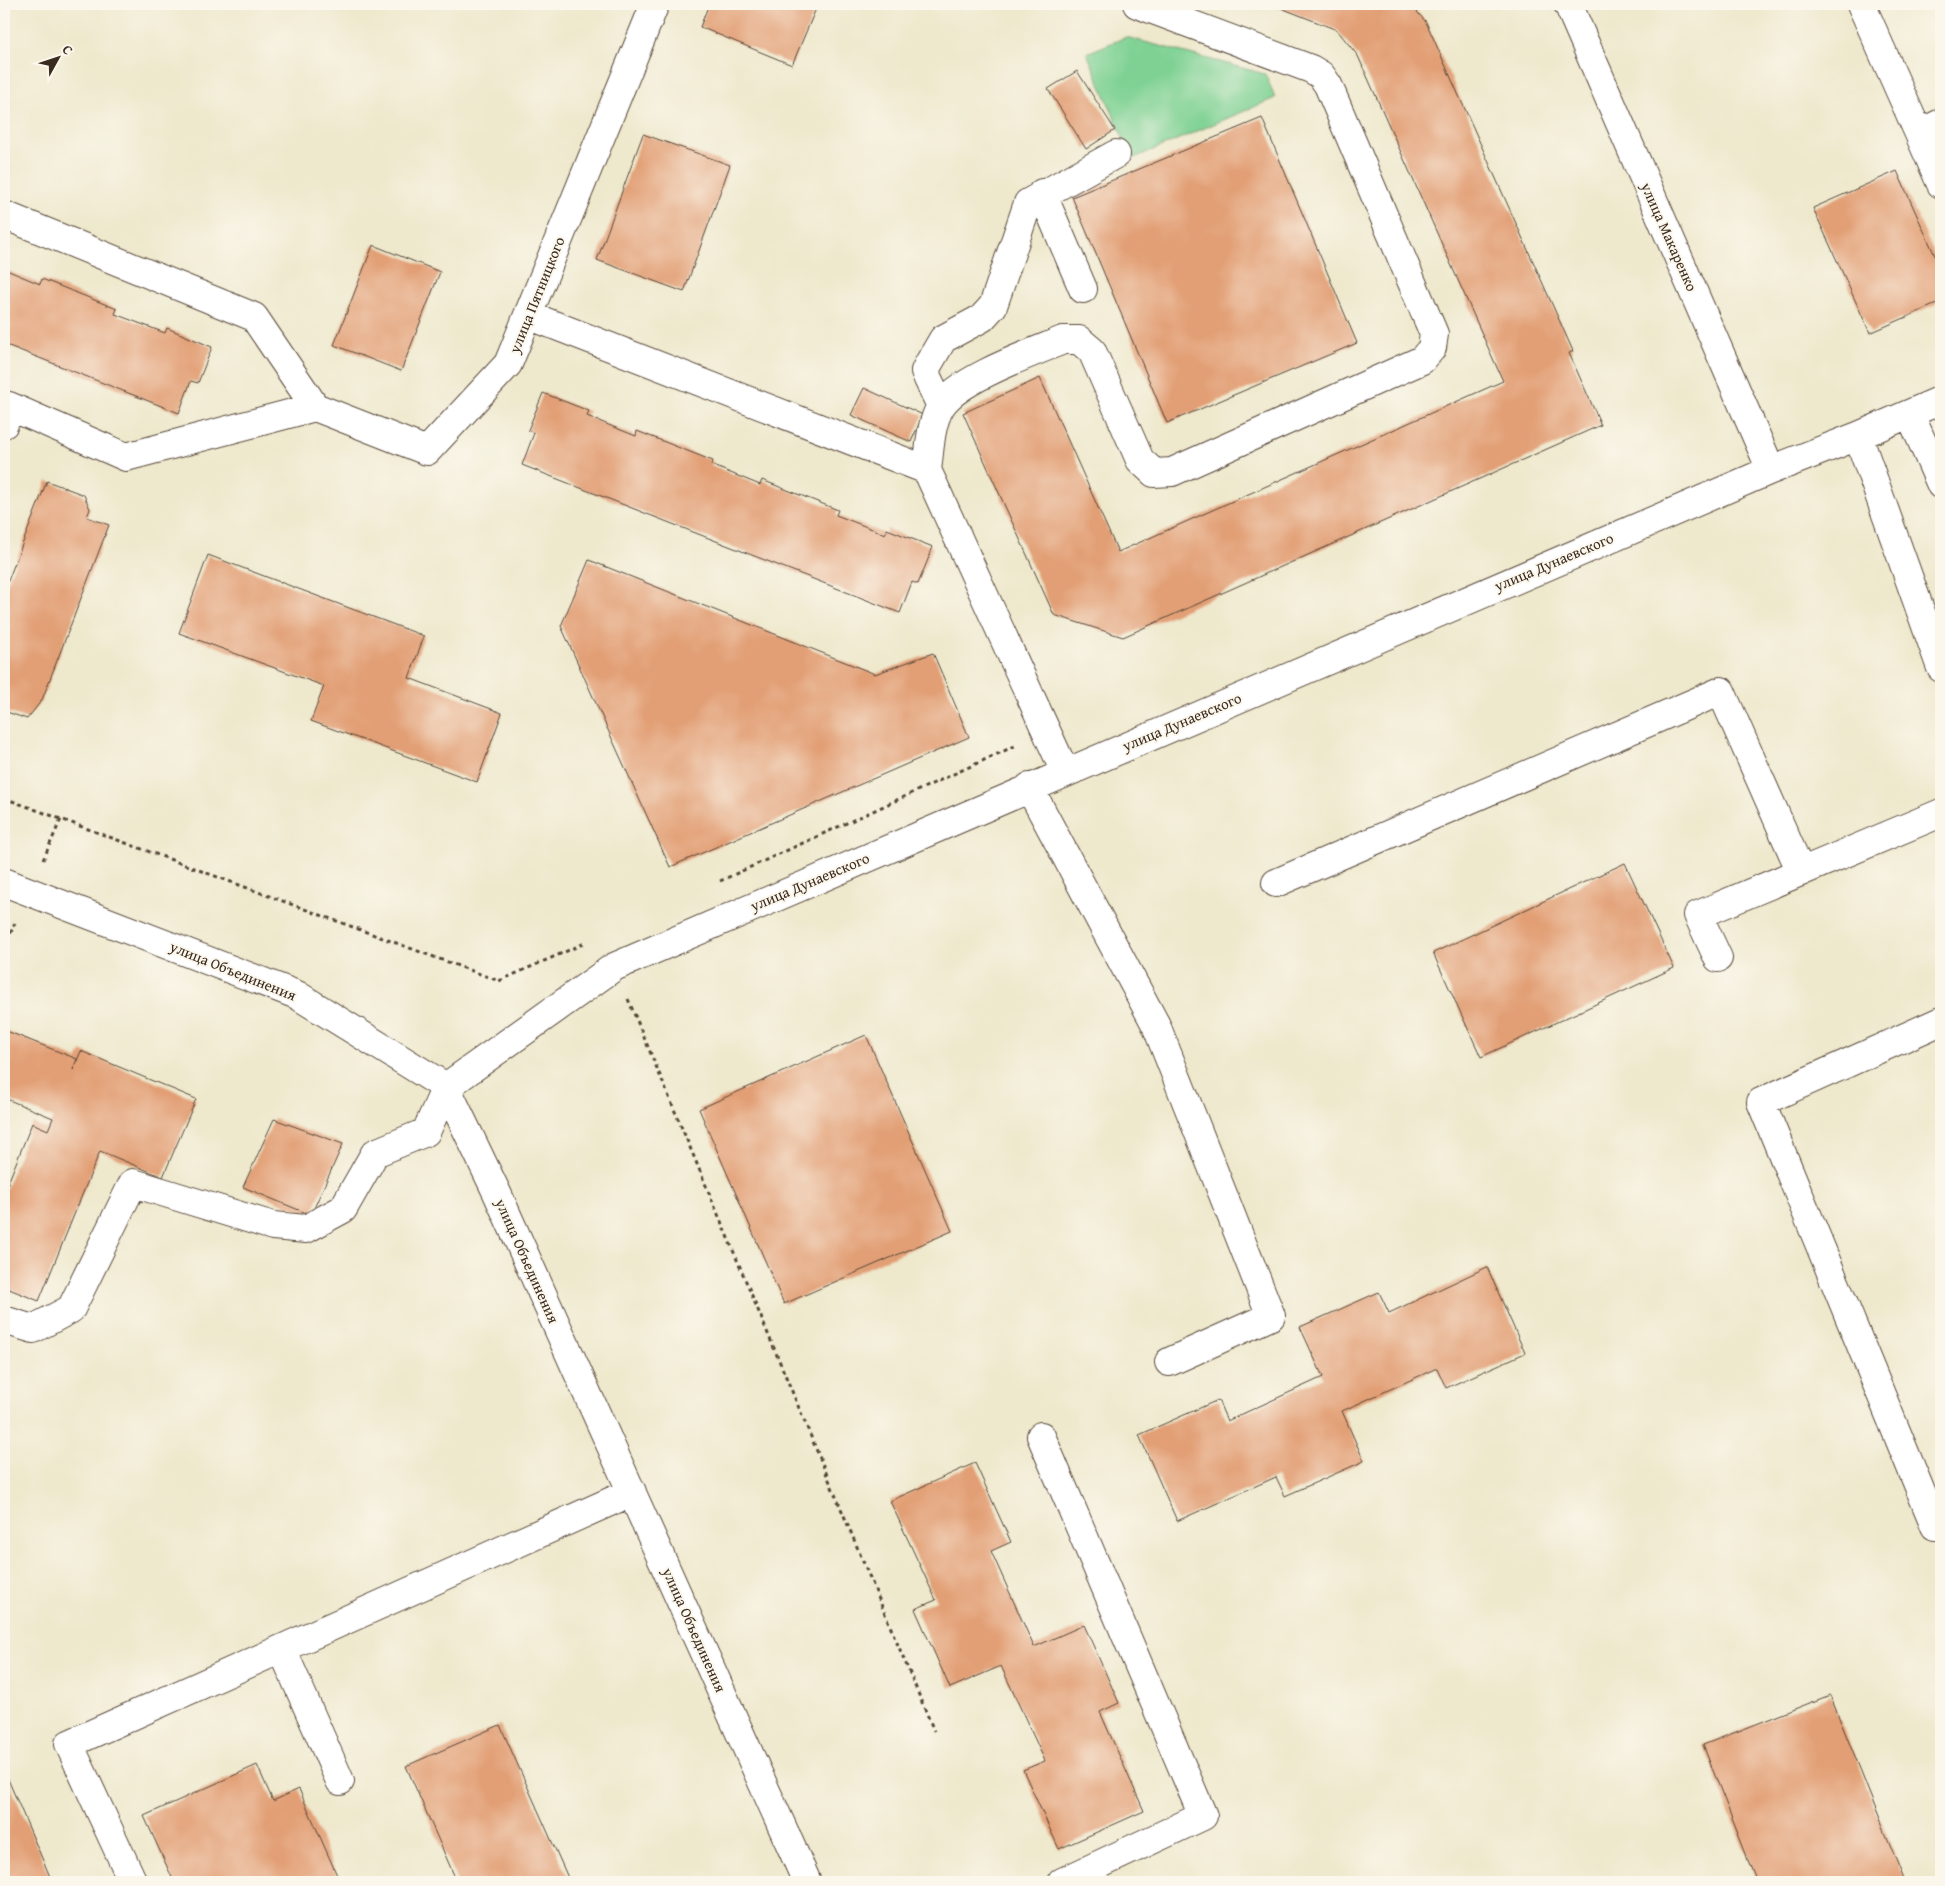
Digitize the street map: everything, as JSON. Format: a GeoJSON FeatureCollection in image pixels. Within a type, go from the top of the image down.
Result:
{"type":"FeatureCollection","features":[{"type":"Feature","properties":{"kind":"street","name":"улица Пятницкого"},"geometry":{"type":"LineString","coordinates":[[315,407],[428,451],[508,364],[655,4]]}},
{"type":"Feature","properties":{"kind":"street"},"geometry":{"type":"LineString","coordinates":[[1065,772],[927,470],[932,432],[941,406],[958,387],[1063,340],[1080,340],[1092,350],[1140,460],[1154,474],[1172,472],[1422,360],[1432,348],[1434,334],[1328,85],[1321,75],[1311,69],[1137,4]]}},
{"type":"Feature","properties":{"kind":"street","name":"улица Макаренко"},"geometry":{"type":"LineString","coordinates":[[1568,4],[1770,470]]}},
{"type":"Feature","properties":{"kind":"street"},"geometry":{"type":"LineString","coordinates":[[1861,4],[1930,129],[1941,184]]}},
{"type":"Feature","properties":{"kind":"street"},"geometry":{"type":"LineString","coordinates":[[941,406],[925,371],[928,363],[943,339],[982,318],[993,306],[1025,208],[1032,199],[1042,193],[1116,154]]}},
{"type":"Feature","properties":{"kind":"street"},"geometry":{"type":"LineString","coordinates":[[1042,193],[1083,289]]}},
{"type":"Feature","properties":{"kind":"street"},"geometry":{"type":"LineString","coordinates":[[4,215],[254,318],[315,407],[126,457],[9,406],[4,424]]}},
{"type":"Feature","properties":{"kind":"street"},"geometry":{"type":"LineString","coordinates":[[528,315],[927,470]]}},
{"type":"Feature","properties":{"kind":"street","name":"улица Дунаевского"},"geometry":{"type":"LineString","coordinates":[[446,1087],[614,967],[1770,470],[1858,436],[1941,400]]}},
{"type":"Feature","properties":{"kind":"street"},"geometry":{"type":"LineString","coordinates":[[1910,414],[1941,485]]}},
{"type":"Feature","properties":{"kind":"street"},"geometry":{"type":"LineString","coordinates":[[1858,436],[1941,668]]}},
{"type":"Feature","properties":{"kind":"street"},"geometry":{"type":"LineString","coordinates":[[1276,883],[1721,691],[1801,872]]}},
{"type":"Feature","properties":{"kind":"street"},"geometry":{"type":"LineString","coordinates":[[1029,788],[1156,1025],[1271,1316],[1170,1362]]}},
{"type":"Feature","properties":{"kind":"street"},"geometry":{"type":"LineString","coordinates":[[1718,958],[1698,915],[1941,813]]}},
{"type":"Feature","properties":{"kind":"street","name":"улица Объединения"},"geometry":{"type":"LineString","coordinates":[[4,882],[297,995],[446,1087],[632,1492],[807,1882]]}},
{"type":"Feature","properties":{"kind":"street"},"geometry":{"type":"LineString","coordinates":[[1934,1526],[1761,1102],[1941,1021]]}},
{"type":"Feature","properties":{"kind":"street"},"geometry":{"type":"LineString","coordinates":[[4,1320],[33,1329],[71,1309],[133,1183],[273,1226],[306,1229],[343,1209],[375,1153],[426,1132],[446,1087]]}},
{"type":"Feature","properties":{"kind":"street"},"geometry":{"type":"LineString","coordinates":[[1041,1436],[1203,1816],[1062,1882]]}},
{"type":"Feature","properties":{"kind":"street"},"geometry":{"type":"LineString","coordinates":[[133,1882],[69,1744],[632,1492]]}},
{"type":"Feature","properties":{"kind":"street"},"geometry":{"type":"LineString","coordinates":[[282,1649],[340,1780]]}},
{"type":"Feature","properties":{"kind":"path"},"geometry":{"type":"LineString","coordinates":[[716,883],[1046,731]]}},
{"type":"Feature","properties":{"kind":"path"},"geometry":{"type":"LineString","coordinates":[[4,798],[499,981],[601,937],[934,1731]]}},
{"type":"Feature","properties":{"kind":"green space"},"geometry":{"type":"Polygon","coordinates":[[[1126,37],[1265,74],[1275,98],[1132,159],[1087,53],[1126,37]]]}},
{"type":"Feature","properties":{"kind":"building"},"geometry":{"type":"Polygon","coordinates":[[[709,4],[818,4],[792,65],[700,27],[709,4]]]}},
{"type":"Feature","properties":{"kind":"building"},"geometry":{"type":"Polygon","coordinates":[[[1271,4],[1410,4],[1426,22],[1573,351],[1569,353],[1601,425],[1123,637],[1054,615],[963,413],[1040,378],[1118,552],[1503,381],[1358,56],[1337,30],[1271,4]]]}},
{"type":"Feature","properties":{"kind":"building"},"geometry":{"type":"Polygon","coordinates":[[[1077,71],[1115,130],[1086,149],[1048,89],[1077,71]]]}},
{"type":"Feature","properties":{"kind":"building"},"geometry":{"type":"Polygon","coordinates":[[[1262,118],[1357,343],[1167,423],[1072,197],[1262,118]]]}},
{"type":"Feature","properties":{"kind":"building"},"geometry":{"type":"Polygon","coordinates":[[[643,134],[730,165],[684,292],[597,260],[643,134]]]}},
{"type":"Feature","properties":{"kind":"building"},"geometry":{"type":"Polygon","coordinates":[[[1897,171],[1941,269],[1941,302],[1870,333],[1813,208],[1897,171]]]}},
{"type":"Feature","properties":{"kind":"building"},"geometry":{"type":"Polygon","coordinates":[[[373,245],[440,272],[401,371],[334,345],[373,245]]]}},
{"type":"Feature","properties":{"kind":"building"},"geometry":{"type":"Polygon","coordinates":[[[4,269],[40,284],[42,279],[117,309],[115,314],[165,333],[167,328],[212,347],[198,383],[191,381],[179,413],[4,344],[4,269]]]}},
{"type":"Feature","properties":{"kind":"building"},"geometry":{"type":"Polygon","coordinates":[[[864,388],[923,415],[911,442],[851,415],[864,388]]]}},
{"type":"Feature","properties":{"kind":"building"},"geometry":{"type":"Polygon","coordinates":[[[543,393],[589,411],[587,416],[636,436],[637,431],[713,461],[711,465],[760,485],[762,480],[838,510],[836,515],[885,534],[887,529],[933,547],[918,584],[912,582],[900,613],[522,465],[534,433],[528,430],[543,393]]]}},
{"type":"Feature","properties":{"kind":"building"},"geometry":{"type":"Polygon","coordinates":[[[47,481],[84,495],[90,509],[87,517],[109,525],[42,700],[27,719],[4,711],[4,591],[47,481]]]}},
{"type":"Feature","properties":{"kind":"building"},"geometry":{"type":"Polygon","coordinates":[[[208,555],[424,636],[409,678],[502,713],[477,782],[311,721],[324,686],[179,633],[208,555]]]}},
{"type":"Feature","properties":{"kind":"building"},"geometry":{"type":"Polygon","coordinates":[[[589,560],[875,674],[933,653],[969,737],[670,867],[561,626],[589,560]]]}},
{"type":"Feature","properties":{"kind":"building"},"geometry":{"type":"Polygon","coordinates":[[[1625,863],[1674,968],[1481,1057],[1433,953],[1625,863]]]}},
{"type":"Feature","properties":{"kind":"building"},"geometry":{"type":"Polygon","coordinates":[[[4,1030],[77,1059],[73,1070],[81,1051],[196,1099],[163,1177],[100,1151],[39,1301],[4,1287],[4,1193],[32,1123],[48,1130],[53,1118],[4,1098],[4,1030]]]}},
{"type":"Feature","properties":{"kind":"building"},"geometry":{"type":"Polygon","coordinates":[[[866,1035],[952,1231],[784,1304],[699,1109],[866,1035]]]}},
{"type":"Feature","properties":{"kind":"building"},"geometry":{"type":"Polygon","coordinates":[[[274,1119],[343,1144],[311,1215],[243,1187],[274,1119]]]}},
{"type":"Feature","properties":{"kind":"building"},"geometry":{"type":"Polygon","coordinates":[[[1487,1267],[1525,1353],[1446,1388],[1437,1368],[1342,1411],[1364,1461],[1285,1496],[1276,1477],[1177,1521],[1139,1435],[1218,1400],[1227,1421],[1323,1377],[1300,1327],[1379,1292],[1389,1313],[1487,1267]]]}},
{"type":"Feature","properties":{"kind":"building"},"geometry":{"type":"Polygon","coordinates":[[[975,1463],[1011,1542],[991,1551],[1034,1647],[1084,1625],[1119,1703],[1100,1712],[1144,1811],[1059,1849],[1023,1770],[1045,1761],[1001,1666],[950,1688],[915,1609],[936,1600],[890,1501],[975,1463]]]}},
{"type":"Feature","properties":{"kind":"building"},"geometry":{"type":"Polygon","coordinates":[[[1830,1695],[1905,1882],[1757,1882],[1703,1745],[1830,1695]]]}},
{"type":"Feature","properties":{"kind":"building"},"geometry":{"type":"Polygon","coordinates":[[[500,1725],[569,1880],[564,1882],[457,1882],[406,1766],[500,1725]]]}},
{"type":"Feature","properties":{"kind":"building"},"geometry":{"type":"Polygon","coordinates":[[[257,1765],[273,1801],[299,1789],[340,1882],[174,1882],[144,1816],[257,1765]]]}},
{"type":"Feature","properties":{"kind":"building"},"geometry":{"type":"Polygon","coordinates":[[[4,1770],[51,1879],[44,1882],[4,1882],[4,1770]]]}}]}
